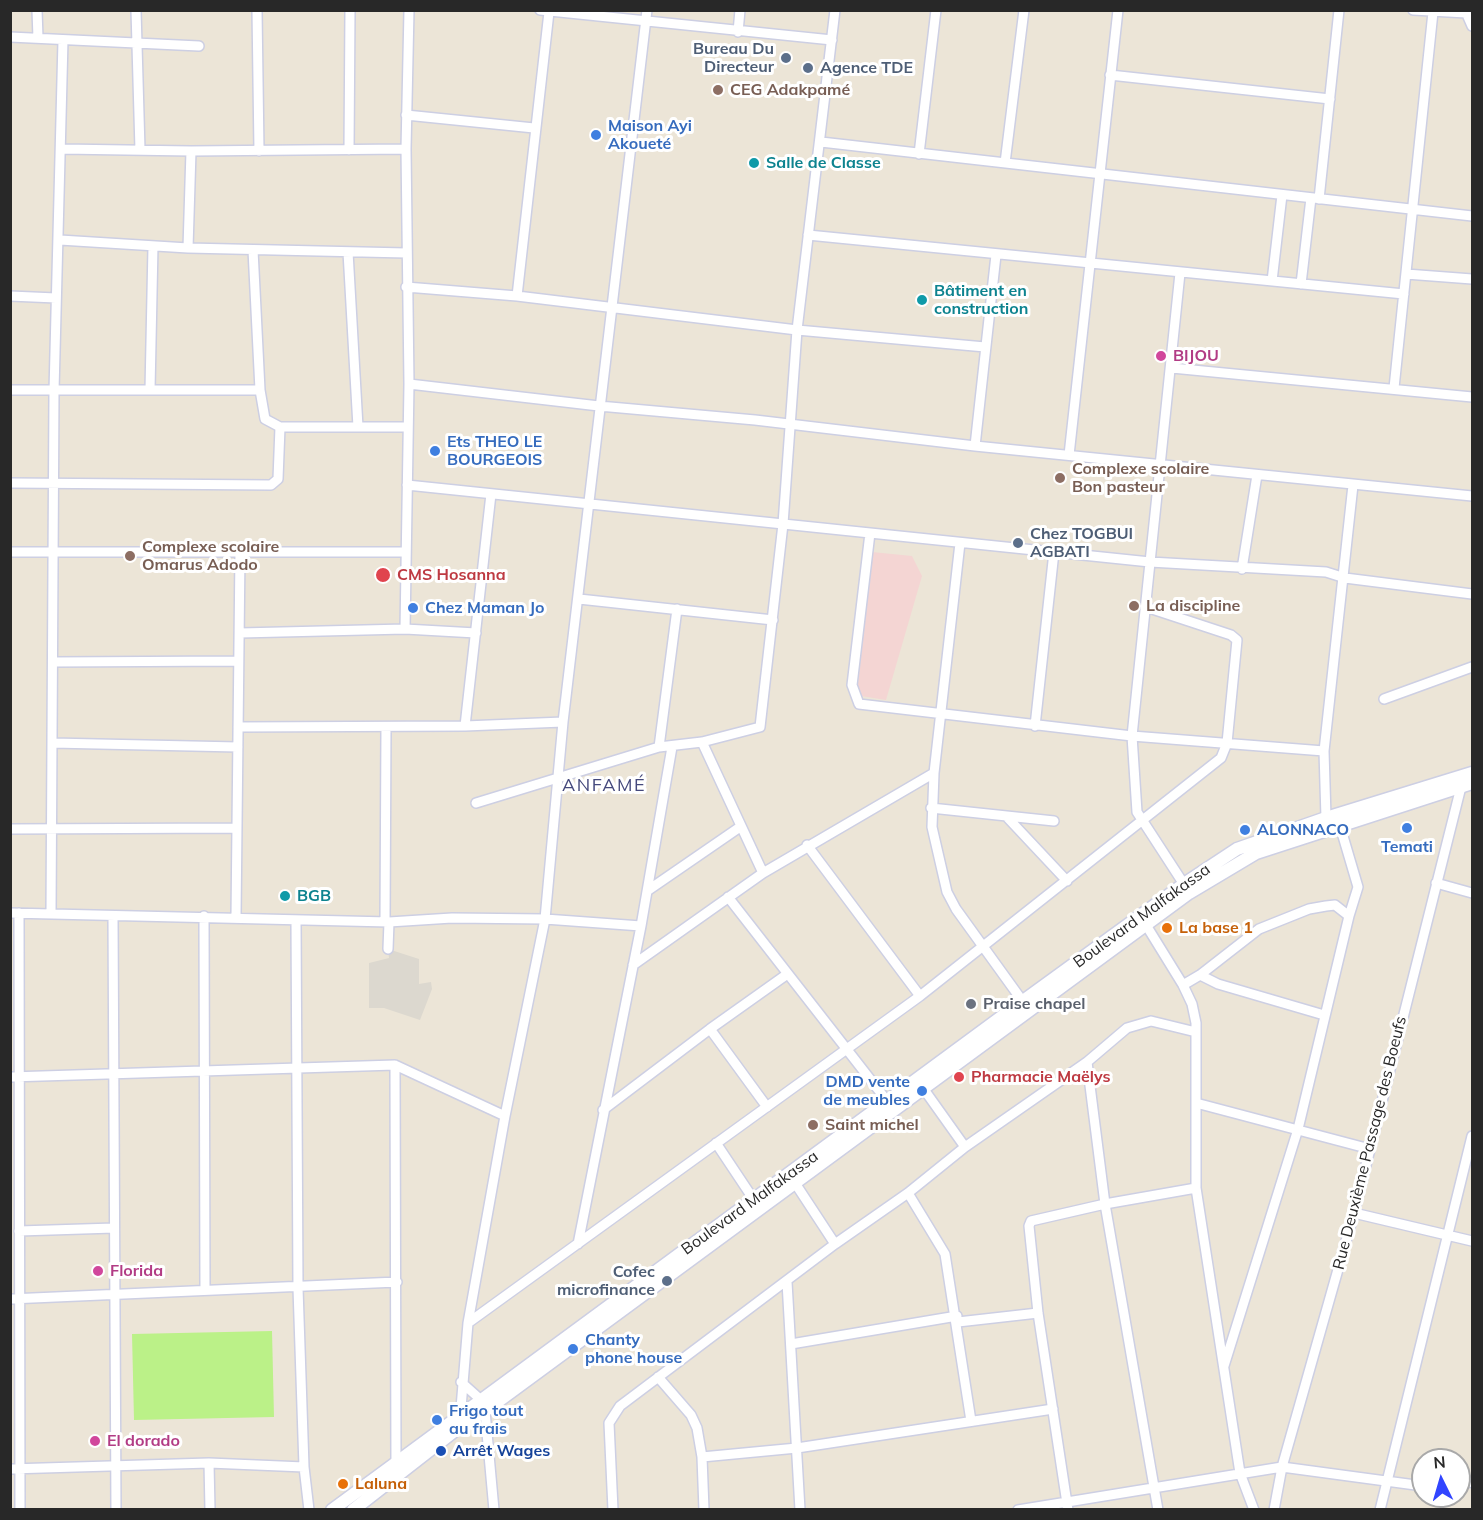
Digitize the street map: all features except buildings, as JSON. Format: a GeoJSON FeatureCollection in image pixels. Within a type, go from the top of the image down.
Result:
{"type":"FeatureCollection","features":[{"type":"Feature","properties":{"kind":"main road","name":"Boulevard Malfakassa"},"geometry":{"type":"LineString","coordinates":[[353,1509],[396,1470],[754,1200],[890,1106],[1251,842],[1326,818],[1467,779]]}},
{"type":"Feature","properties":{"kind":"main road","name":"Boulevard Malfakassa"},"geometry":{"type":"LineString","coordinates":[[482,1405],[795,1183],[890,1106],[923,1088],[1026,1006],[1146,925],[1187,889],[1248,857],[1467,779]]}},
{"type":"Feature","properties":{"kind":"main road","name":"Boulevard Malfakassa"},"geometry":{"type":"LineString","coordinates":[[332,1509],[396,1470]]}},
{"type":"Feature","properties":{"kind":"street"},"geometry":{"type":"LineString","coordinates":[[37,10],[38,38]]}},
{"type":"Feature","properties":{"kind":"street"},"geometry":{"type":"LineString","coordinates":[[136,10],[140,150]]}},
{"type":"Feature","properties":{"kind":"street"},"geometry":{"type":"LineString","coordinates":[[257,10],[259,151]]}},
{"type":"Feature","properties":{"kind":"street"},"geometry":{"type":"LineString","coordinates":[[349,150],[350,10]]}},
{"type":"Feature","properties":{"kind":"street"},"geometry":{"type":"LineString","coordinates":[[405,629],[409,384],[406,286],[406,116],[409,10]]}},
{"type":"Feature","properties":{"kind":"street"},"geometry":{"type":"LineString","coordinates":[[460,1422],[461,1382],[468,1323],[505,1116],[545,919],[563,722],[647,10]]}},
{"type":"Feature","properties":{"kind":"street"},"geometry":{"type":"LineString","coordinates":[[738,32],[740,10]]}},
{"type":"Feature","properties":{"kind":"street"},"geometry":{"type":"LineString","coordinates":[[476,803],[659,747],[702,742],[760,727],[783,524],[797,330],[835,10]]}},
{"type":"Feature","properties":{"kind":"street"},"geometry":{"type":"LineString","coordinates":[[919,154],[936,10]]}},
{"type":"Feature","properties":{"kind":"street"},"geometry":{"type":"LineString","coordinates":[[1005,163],[1024,10]]}},
{"type":"Feature","properties":{"kind":"street"},"geometry":{"type":"LineString","coordinates":[[1069,455],[1091,263],[1098,174],[1118,10]]}},
{"type":"Feature","properties":{"kind":"street"},"geometry":{"type":"LineString","coordinates":[[1301,284],[1330,99],[1339,10]]}},
{"type":"Feature","properties":{"kind":"street"},"geometry":{"type":"LineString","coordinates":[[1413,10],[1465,12],[1473,26]]}},
{"type":"Feature","properties":{"kind":"street"},"geometry":{"type":"LineString","coordinates":[[517,296],[545,11],[832,40]]}},
{"type":"Feature","properties":{"kind":"street"},"geometry":{"type":"LineString","coordinates":[[1394,388],[1433,12]]}},
{"type":"Feature","properties":{"kind":"street"},"geometry":{"type":"LineString","coordinates":[[10,37],[199,46]]}},
{"type":"Feature","properties":{"kind":"street"},"geometry":{"type":"LineString","coordinates":[[51,914],[54,391],[60,240],[63,40]]}},
{"type":"Feature","properties":{"kind":"street"},"geometry":{"type":"LineString","coordinates":[[1110,75],[1330,99]]}},
{"type":"Feature","properties":{"kind":"street"},"geometry":{"type":"LineString","coordinates":[[406,116],[534,128]]}},
{"type":"Feature","properties":{"kind":"street"},"geometry":{"type":"LineString","coordinates":[[821,142],[1411,211],[1473,216]]}},
{"type":"Feature","properties":{"kind":"street"},"geometry":{"type":"LineString","coordinates":[[62,149],[192,152],[406,149]]}},
{"type":"Feature","properties":{"kind":"street"},"geometry":{"type":"LineString","coordinates":[[188,248],[192,152]]}},
{"type":"Feature","properties":{"kind":"street"},"geometry":{"type":"LineString","coordinates":[[1272,281],[1282,195]]}},
{"type":"Feature","properties":{"kind":"street"},"geometry":{"type":"LineString","coordinates":[[808,235],[1404,294]]}},
{"type":"Feature","properties":{"kind":"street"},"geometry":{"type":"LineString","coordinates":[[60,240],[188,248],[406,253]]}},
{"type":"Feature","properties":{"kind":"street"},"geometry":{"type":"LineString","coordinates":[[150,390],[153,246]]}},
{"type":"Feature","properties":{"kind":"street"},"geometry":{"type":"LineString","coordinates":[[253,250],[260,390],[265,419],[280,427],[408,428]]}},
{"type":"Feature","properties":{"kind":"street"},"geometry":{"type":"LineString","coordinates":[[348,252],[358,427]]}},
{"type":"Feature","properties":{"kind":"street"},"geometry":{"type":"LineString","coordinates":[[975,446],[996,255]]}},
{"type":"Feature","properties":{"kind":"street"},"geometry":{"type":"LineString","coordinates":[[1180,273],[1172,368],[1132,736],[1135,803],[1142,822],[1187,889]]}},
{"type":"Feature","properties":{"kind":"street"},"geometry":{"type":"LineString","coordinates":[[1406,274],[1473,279]]}},
{"type":"Feature","properties":{"kind":"street"},"geometry":{"type":"LineString","coordinates":[[406,286],[517,296],[797,330],[986,347]]}},
{"type":"Feature","properties":{"kind":"street"},"geometry":{"type":"LineString","coordinates":[[10,296],[56,297]]}},
{"type":"Feature","properties":{"kind":"street"},"geometry":{"type":"LineString","coordinates":[[1172,368],[1473,397]]}},
{"type":"Feature","properties":{"kind":"street"},"geometry":{"type":"LineString","coordinates":[[409,384],[975,446],[1473,496]]}},
{"type":"Feature","properties":{"kind":"street"},"geometry":{"type":"LineString","coordinates":[[10,390],[260,390]]}},
{"type":"Feature","properties":{"kind":"street"},"geometry":{"type":"LineString","coordinates":[[10,483],[274,484],[278,479],[280,427]]}},
{"type":"Feature","properties":{"kind":"street"},"geometry":{"type":"LineString","coordinates":[[1242,569],[1257,475]]}},
{"type":"Feature","properties":{"kind":"street"},"geometry":{"type":"LineString","coordinates":[[407,485],[1150,562],[1326,572],[1344,578],[1473,594]]}},
{"type":"Feature","properties":{"kind":"street"},"geometry":{"type":"LineString","coordinates":[[1326,818],[1324,751],[1353,485]]}},
{"type":"Feature","properties":{"kind":"street"},"geometry":{"type":"LineString","coordinates":[[465,726],[491,494]]}},
{"type":"Feature","properties":{"kind":"street"},"geometry":{"type":"LineString","coordinates":[[870,533],[852,685],[854,696],[859,704],[1132,736],[1324,751]]}},
{"type":"Feature","properties":{"kind":"street"},"geometry":{"type":"LineString","coordinates":[[960,543],[931,808],[935,843],[947,892],[956,909],[985,946],[1026,1006]]}},
{"type":"Feature","properties":{"kind":"street"},"geometry":{"type":"LineString","coordinates":[[10,552],[405,552]]}},
{"type":"Feature","properties":{"kind":"street"},"geometry":{"type":"LineString","coordinates":[[237,917],[240,552]]}},
{"type":"Feature","properties":{"kind":"street"},"geometry":{"type":"LineString","coordinates":[[1035,726],[1054,552]]}},
{"type":"Feature","properties":{"kind":"street"},"geometry":{"type":"LineString","coordinates":[[579,598],[773,620]]}},
{"type":"Feature","properties":{"kind":"street"},"geometry":{"type":"LineString","coordinates":[[468,1323],[920,996],[1221,758],[1227,743],[1237,640],[1231,635],[1146,607]]}},
{"type":"Feature","properties":{"kind":"street"},"geometry":{"type":"LineString","coordinates":[[659,747],[676,609]]}},
{"type":"Feature","properties":{"kind":"street"},"geometry":{"type":"LineString","coordinates":[[240,633],[405,629],[476,633]]}},
{"type":"Feature","properties":{"kind":"street"},"geometry":{"type":"LineString","coordinates":[[53,662],[238,661]]}},
{"type":"Feature","properties":{"kind":"street"},"geometry":{"type":"LineString","coordinates":[[1384,699],[1473,667]]}},
{"type":"Feature","properties":{"kind":"street"},"geometry":{"type":"LineString","coordinates":[[238,727],[465,726],[563,722]]}},
{"type":"Feature","properties":{"kind":"street"},"geometry":{"type":"LineString","coordinates":[[386,727],[388,950]]}},
{"type":"Feature","properties":{"kind":"street"},"geometry":{"type":"LineString","coordinates":[[702,742],[740,827],[764,873]]}},
{"type":"Feature","properties":{"kind":"street"},"geometry":{"type":"LineString","coordinates":[[52,743],[238,747]]}},
{"type":"Feature","properties":{"kind":"street"},"geometry":{"type":"LineString","coordinates":[[578,1244],[641,926],[672,747]]}},
{"type":"Feature","properties":{"kind":"street"},"geometry":{"type":"LineString","coordinates":[[633,965],[728,897],[807,845],[934,773]]}},
{"type":"Feature","properties":{"kind":"street","name":"Rue Deuxième Passage des Boeufs"},"geometry":{"type":"LineString","coordinates":[[1274,1509],[1282,1467],[1354,1213],[1436,884],[1467,779]]}},
{"type":"Feature","properties":{"kind":"street"},"geometry":{"type":"LineString","coordinates":[[931,808],[1054,821]]}},
{"type":"Feature","properties":{"kind":"street"},"geometry":{"type":"LineString","coordinates":[[1006,816],[1067,881]]}},
{"type":"Feature","properties":{"kind":"street"},"geometry":{"type":"LineString","coordinates":[[1224,1366],[1298,1129],[1324,1015],[1358,887],[1340,826]]}},
{"type":"Feature","properties":{"kind":"street"},"geometry":{"type":"LineString","coordinates":[[647,891],[740,827]]}},
{"type":"Feature","properties":{"kind":"street"},"geometry":{"type":"LineString","coordinates":[[10,829],[237,828]]}},
{"type":"Feature","properties":{"kind":"street"},"geometry":{"type":"LineString","coordinates":[[807,845],[920,996]]}},
{"type":"Feature","properties":{"kind":"street"},"geometry":{"type":"LineString","coordinates":[[1436,884],[1473,893]]}},
{"type":"Feature","properties":{"kind":"street"},"geometry":{"type":"LineString","coordinates":[[728,897],[786,975],[890,1106]]}},
{"type":"Feature","properties":{"kind":"street"},"geometry":{"type":"LineString","coordinates":[[1183,985],[1200,975],[1259,929],[1299,913],[1335,905],[1349,916]]}},
{"type":"Feature","properties":{"kind":"street"},"geometry":{"type":"LineString","coordinates":[[20,1509],[15,1469],[15,1299],[19,1231],[15,1077],[15,913],[204,916],[296,921],[545,919],[641,926]]}},
{"type":"Feature","properties":{"kind":"street"},"geometry":{"type":"LineString","coordinates":[[113,916],[113,1295],[116,1509]]}},
{"type":"Feature","properties":{"kind":"street"},"geometry":{"type":"LineString","coordinates":[[204,916],[206,1289]]}},
{"type":"Feature","properties":{"kind":"street"},"geometry":{"type":"LineString","coordinates":[[296,921],[295,1068],[298,1288],[304,1467],[309,1509]]}},
{"type":"Feature","properties":{"kind":"street"},"geometry":{"type":"LineString","coordinates":[[1146,925],[1192,1004],[1196,1032],[1196,1188],[1240,1473],[1254,1509]]}},
{"type":"Feature","properties":{"kind":"street"},"geometry":{"type":"LineString","coordinates":[[603,1110],[786,975]]}},
{"type":"Feature","properties":{"kind":"street"},"geometry":{"type":"LineString","coordinates":[[1200,975],[1218,984],[1324,1015]]}},
{"type":"Feature","properties":{"kind":"street"},"geometry":{"type":"LineString","coordinates":[[613,1509],[609,1430],[611,1416],[658,1377],[788,1282],[835,1244],[908,1193],[965,1147],[1087,1062],[1127,1028],[1151,1021],[1196,1032]]}},
{"type":"Feature","properties":{"kind":"street"},"geometry":{"type":"LineString","coordinates":[[710,1029],[766,1107]]}},
{"type":"Feature","properties":{"kind":"street"},"geometry":{"type":"LineString","coordinates":[[1087,1062],[1105,1204],[1158,1509]]}},
{"type":"Feature","properties":{"kind":"street"},"geometry":{"type":"LineString","coordinates":[[15,1077],[395,1065],[505,1116]]}},
{"type":"Feature","properties":{"kind":"street"},"geometry":{"type":"LineString","coordinates":[[395,1065],[398,1282],[396,1470]]}},
{"type":"Feature","properties":{"kind":"street"},"geometry":{"type":"LineString","coordinates":[[923,1088],[965,1147]]}},
{"type":"Feature","properties":{"kind":"street"},"geometry":{"type":"LineString","coordinates":[[1196,1103],[1370,1149]]}},
{"type":"Feature","properties":{"kind":"street"},"geometry":{"type":"LineString","coordinates":[[1380,1509],[1473,1136]]}},
{"type":"Feature","properties":{"kind":"street"},"geometry":{"type":"LineString","coordinates":[[716,1143],[754,1200]]}},
{"type":"Feature","properties":{"kind":"street"},"geometry":{"type":"LineString","coordinates":[[795,1183],[835,1244]]}},
{"type":"Feature","properties":{"kind":"street"},"geometry":{"type":"LineString","coordinates":[[1068,1505],[1038,1313],[1029,1226],[1031,1221],[1105,1204],[1196,1188]]}},
{"type":"Feature","properties":{"kind":"street"},"geometry":{"type":"LineString","coordinates":[[908,1193],[945,1254],[957,1319],[971,1421]]}},
{"type":"Feature","properties":{"kind":"street"},"geometry":{"type":"LineString","coordinates":[[1354,1213],[1473,1241]]}},
{"type":"Feature","properties":{"kind":"street"},"geometry":{"type":"LineString","coordinates":[[19,1231],[114,1228]]}},
{"type":"Feature","properties":{"kind":"street"},"geometry":{"type":"LineString","coordinates":[[15,1299],[398,1282]]}},
{"type":"Feature","properties":{"kind":"street"},"geometry":{"type":"LineString","coordinates":[[788,1282],[800,1509]]}},
{"type":"Feature","properties":{"kind":"street"},"geometry":{"type":"LineString","coordinates":[[791,1344],[957,1319],[1038,1313]]}},
{"type":"Feature","properties":{"kind":"street"},"geometry":{"type":"LineString","coordinates":[[658,1377],[690,1415],[697,1428],[702,1457],[704,1509]]}},
{"type":"Feature","properties":{"kind":"street"},"geometry":{"type":"LineString","coordinates":[[461,1382],[482,1405],[494,1509]]}},
{"type":"Feature","properties":{"kind":"street"},"geometry":{"type":"LineString","coordinates":[[702,1457],[797,1448],[1053,1409]]}},
{"type":"Feature","properties":{"kind":"street"},"geometry":{"type":"LineString","coordinates":[[15,1469],[209,1463],[304,1467]]}},
{"type":"Feature","properties":{"kind":"street"},"geometry":{"type":"LineString","coordinates":[[209,1463],[210,1509]]}},
{"type":"Feature","properties":{"kind":"street"},"geometry":{"type":"LineString","coordinates":[[1018,1509],[1068,1505],[1282,1467],[1411,1485]]}},
{"type":"Feature","properties":{"kind":"shaded area"},"geometry":{"type":"Polygon","coordinates":[[[872,552],[912,556],[922,576],[886,700],[861,696],[857,693],[872,552]]]}},
{"type":"Feature","properties":{"kind":"shaded area"},"geometry":{"type":"Polygon","coordinates":[[[388,949],[419,959],[419,984],[431,982],[432,989],[420,1020],[384,1008],[369,1008],[369,963],[389,958],[388,949]]]}},
{"type":"Feature","properties":{"kind":"green space"},"geometry":{"type":"Polygon","coordinates":[[[272,1331],[274,1417],[134,1420],[132,1334],[272,1331]]]}},
{"type":"Feature","properties":{"kind":"place","name":"Bureau Du Directeur"},"geometry":{"type":"Point","coordinates":[786,58]}},
{"type":"Feature","properties":{"kind":"place","name":"Agence TDE"},"geometry":{"type":"Point","coordinates":[808,68]}},
{"type":"Feature","properties":{"kind":"place","name":"CEG Adakpamé"},"geometry":{"type":"Point","coordinates":[718,90]}},
{"type":"Feature","properties":{"kind":"place","name":"Maison Ayi Akoueté"},"geometry":{"type":"Point","coordinates":[596,135]}},
{"type":"Feature","properties":{"kind":"place","name":"Salle de Classe"},"geometry":{"type":"Point","coordinates":[754,163]}},
{"type":"Feature","properties":{"kind":"place","name":"Bâtiment en construction"},"geometry":{"type":"Point","coordinates":[922,300]}},
{"type":"Feature","properties":{"kind":"place","name":"BIJOU"},"geometry":{"type":"Point","coordinates":[1161,356]}},
{"type":"Feature","properties":{"kind":"place","name":"Ets THEO LE BOURGEOIS"},"geometry":{"type":"Point","coordinates":[435,451]}},
{"type":"Feature","properties":{"kind":"place","name":"Complexe scolaire Bon pasteur"},"geometry":{"type":"Point","coordinates":[1060,478]}},
{"type":"Feature","properties":{"kind":"place","name":"Chez TOGBUI AGBATI"},"geometry":{"type":"Point","coordinates":[1018,543]}},
{"type":"Feature","properties":{"kind":"place","name":"Complexe scolaire Omarus Adodo"},"geometry":{"type":"Point","coordinates":[130,556]}},
{"type":"Feature","properties":{"kind":"place","name":"CMS Hosanna"},"geometry":{"type":"Point","coordinates":[383,575]}},
{"type":"Feature","properties":{"kind":"place","name":"La discipline"},"geometry":{"type":"Point","coordinates":[1134,606]}},
{"type":"Feature","properties":{"kind":"place","name":"Chez Maman Jo"},"geometry":{"type":"Point","coordinates":[413,608]}},
{"type":"Feature","properties":{"kind":"place","name":"Temati"},"geometry":{"type":"Point","coordinates":[1407,828]}},
{"type":"Feature","properties":{"kind":"place","name":"ALONNACO"},"geometry":{"type":"Point","coordinates":[1245,830]}},
{"type":"Feature","properties":{"kind":"place","name":"BGB"},"geometry":{"type":"Point","coordinates":[285,896]}},
{"type":"Feature","properties":{"kind":"place","name":"La base 1"},"geometry":{"type":"Point","coordinates":[1167,928]}},
{"type":"Feature","properties":{"kind":"place","name":"Praise chapel"},"geometry":{"type":"Point","coordinates":[971,1004]}},
{"type":"Feature","properties":{"kind":"place","name":"Pharmacie Maëlys"},"geometry":{"type":"Point","coordinates":[959,1077]}},
{"type":"Feature","properties":{"kind":"place","name":"DMD vente de meubles"},"geometry":{"type":"Point","coordinates":[922,1091]}},
{"type":"Feature","properties":{"kind":"place","name":"Saint michel"},"geometry":{"type":"Point","coordinates":[813,1125]}},
{"type":"Feature","properties":{"kind":"place","name":"Florida"},"geometry":{"type":"Point","coordinates":[98,1271]}},
{"type":"Feature","properties":{"kind":"place","name":"Cofec microfinance"},"geometry":{"type":"Point","coordinates":[667,1281]}},
{"type":"Feature","properties":{"kind":"place","name":"Chanty phone house"},"geometry":{"type":"Point","coordinates":[573,1349]}},
{"type":"Feature","properties":{"kind":"place","name":"Frigo tout au frais"},"geometry":{"type":"Point","coordinates":[437,1420]}},
{"type":"Feature","properties":{"kind":"place","name":"El dorado"},"geometry":{"type":"Point","coordinates":[95,1441]}},
{"type":"Feature","properties":{"kind":"place","name":"Arrêt Wages"},"geometry":{"type":"Point","coordinates":[441,1451]}},
{"type":"Feature","properties":{"kind":"place","name":"Laluna"},"geometry":{"type":"Point","coordinates":[343,1484]}},
{"type":"Feature","properties":{"kind":"district","name":"ANFAMÉ"},"geometry":{"type":"Point","coordinates":[604,786]}}]}
